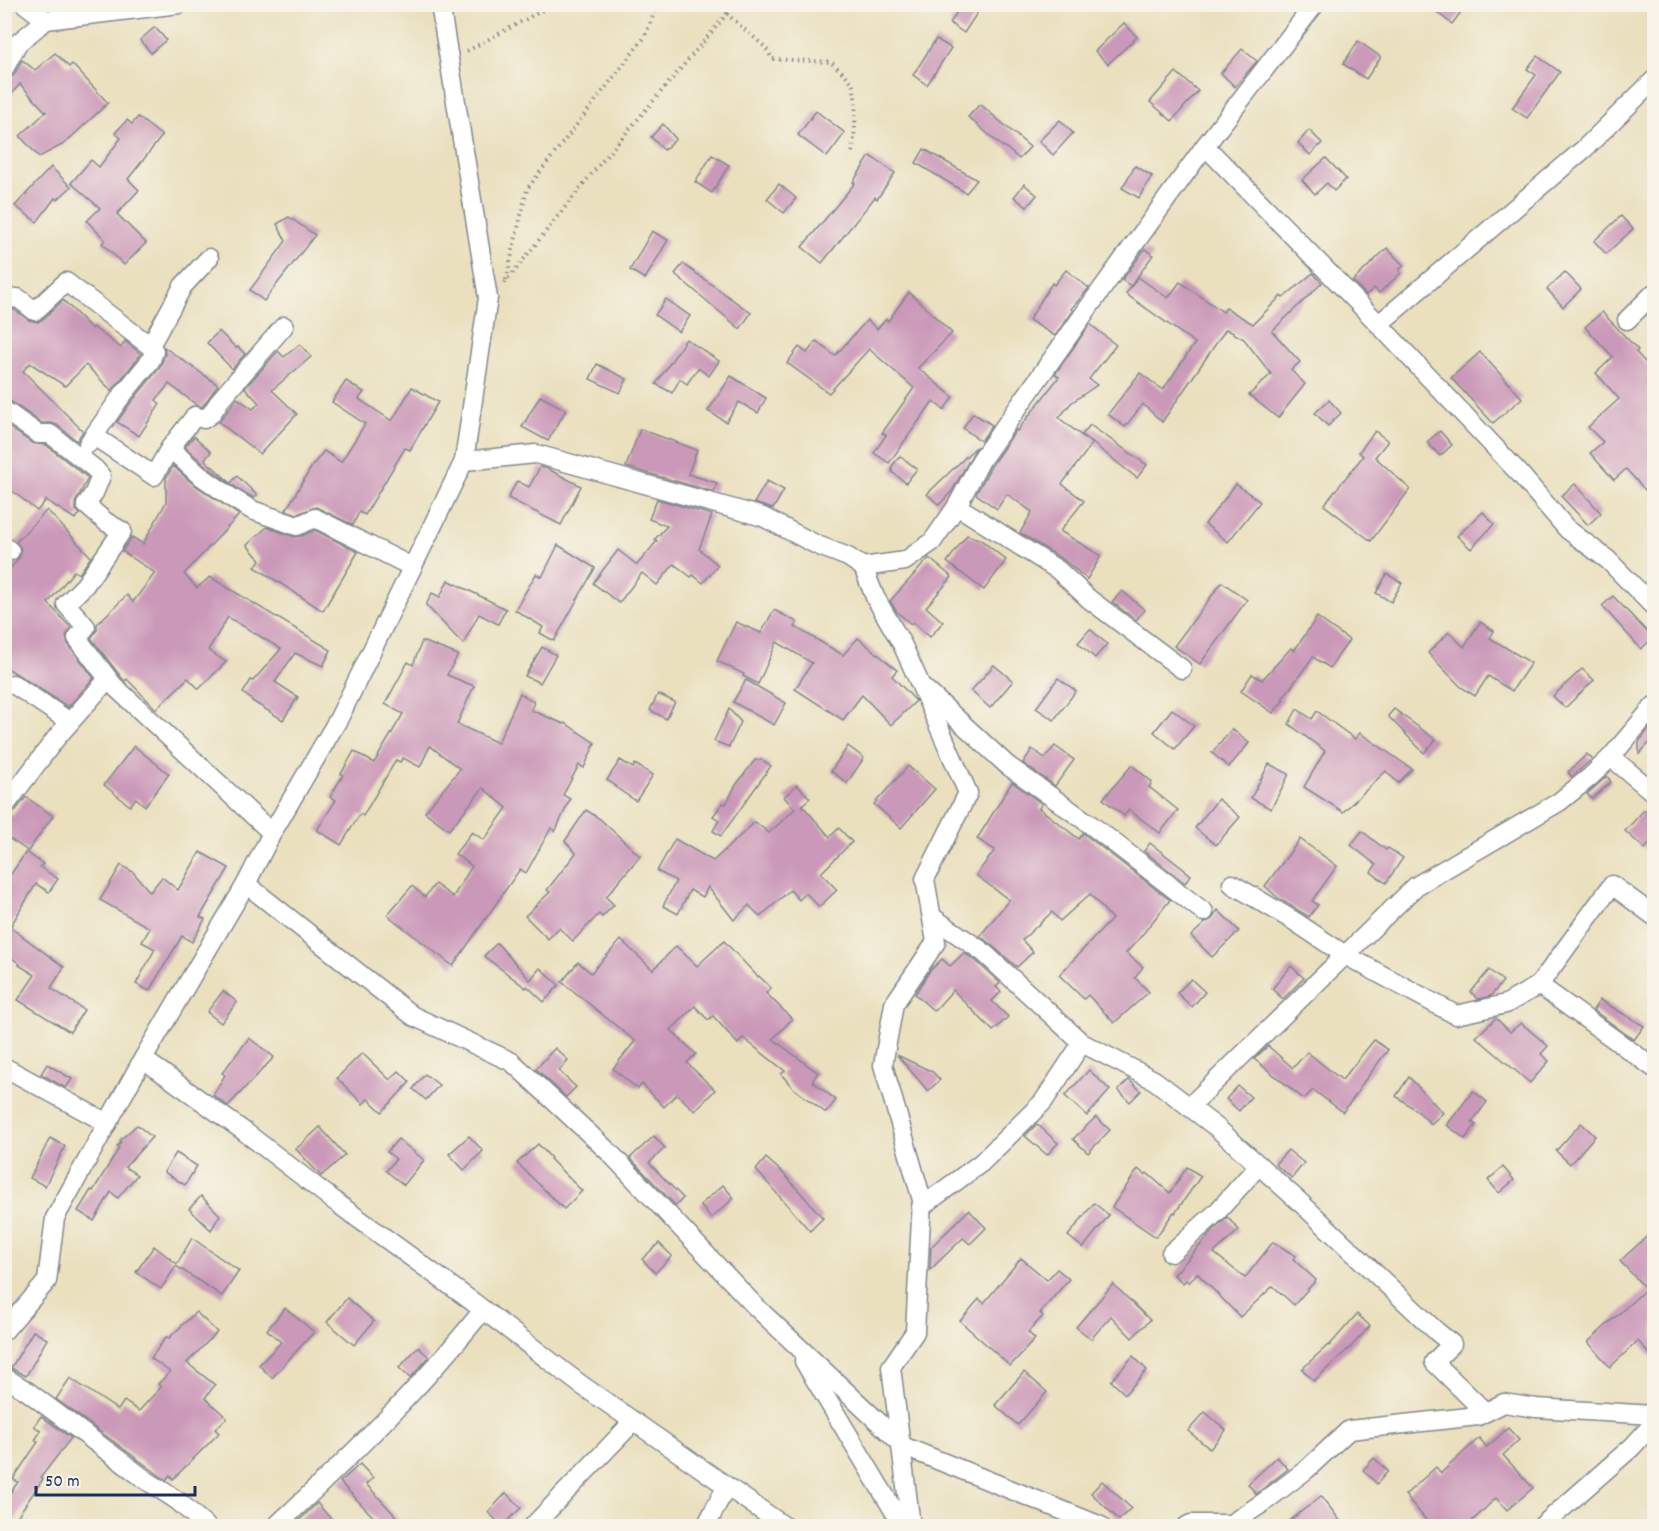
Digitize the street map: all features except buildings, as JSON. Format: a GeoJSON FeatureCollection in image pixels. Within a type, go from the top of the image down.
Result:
{"type":"FeatureCollection","features":[{"type":"Feature","properties":{"kind":"street"},"geometry":{"type":"LineString","coordinates":[[25,4],[46,20]]}},
{"type":"Feature","properties":{"kind":"street"},"geometry":{"type":"LineString","coordinates":[[4,69],[18,43],[46,20],[179,4]]}},
{"type":"Feature","properties":{"kind":"street"},"geometry":{"type":"LineString","coordinates":[[4,1330],[47,1281],[54,1218],[339,718],[464,461],[488,298],[440,4]]}},
{"type":"Feature","properties":{"kind":"street"},"geometry":{"type":"LineString","coordinates":[[863,567],[905,561],[932,543],[957,506],[981,460],[1205,146],[1315,4]]}},
{"type":"Feature","properties":{"kind":"street"},"geometry":{"type":"LineString","coordinates":[[1379,324],[1584,149],[1654,80]]}},
{"type":"Feature","properties":{"kind":"street"},"geometry":{"type":"LineString","coordinates":[[1205,146],[1379,324],[1520,474],[1567,529],[1608,560],[1653,603]]}},
{"type":"Feature","properties":{"kind":"street"},"geometry":{"type":"LineString","coordinates":[[150,346],[183,286],[209,258]]}},
{"type":"Feature","properties":{"kind":"street"},"geometry":{"type":"LineString","coordinates":[[9,302],[35,311],[66,282],[150,346],[153,351],[151,360],[78,456]]}},
{"type":"Feature","properties":{"kind":"street"},"geometry":{"type":"LineString","coordinates":[[1627,320],[1654,293]]}},
{"type":"Feature","properties":{"kind":"street"},"geometry":{"type":"LineString","coordinates":[[94,436],[154,476],[170,448],[195,416],[204,419],[211,414],[221,399],[284,326]]}},
{"type":"Feature","properties":{"kind":"street"},"geometry":{"type":"LineString","coordinates":[[5,410],[38,434],[50,434],[95,469],[100,476],[94,493],[86,505],[106,522],[123,531],[85,585],[66,604],[86,627],[77,638],[113,685],[272,833]]}},
{"type":"Feature","properties":{"kind":"street"},"geometry":{"type":"LineString","coordinates":[[170,448],[198,474],[252,510],[297,526],[315,518],[412,567]]}},
{"type":"Feature","properties":{"kind":"street"},"geometry":{"type":"LineString","coordinates":[[464,461],[537,454],[763,517],[817,545],[848,557],[863,567],[875,597],[902,644],[968,793],[925,879],[936,942],[894,1004],[882,1065],[922,1200],[915,1332],[891,1367],[911,1527]]}},
{"type":"Feature","properties":{"kind":"street"},"geometry":{"type":"LineString","coordinates":[[957,506],[1058,570],[1089,599],[1182,669]]}},
{"type":"Feature","properties":{"kind":"street"},"geometry":{"type":"LineString","coordinates":[[4,807],[57,737],[108,679]]}},
{"type":"Feature","properties":{"kind":"street"},"geometry":{"type":"LineString","coordinates":[[13,684],[70,722]]}},
{"type":"Feature","properties":{"kind":"street"},"geometry":{"type":"LineString","coordinates":[[921,686],[1007,765],[1091,825],[1204,912]]}},
{"type":"Feature","properties":{"kind":"street"},"geometry":{"type":"LineString","coordinates":[[1189,1107],[1416,886],[1559,802],[1611,757],[1654,706]]}},
{"type":"Feature","properties":{"kind":"street"},"geometry":{"type":"LineString","coordinates":[[1611,757],[1654,793]]}},
{"type":"Feature","properties":{"kind":"street"},"geometry":{"type":"LineString","coordinates":[[246,884],[413,1016],[512,1062],[610,1154],[756,1308],[901,1444],[1101,1527]]}},
{"type":"Feature","properties":{"kind":"street"},"geometry":{"type":"LineString","coordinates":[[1232,884],[1345,955],[1456,1015],[1506,1004],[1539,985],[1612,885],[1654,916]]}},
{"type":"Feature","properties":{"kind":"street"},"geometry":{"type":"LineString","coordinates":[[932,917],[982,951],[1082,1043],[1154,1080],[1216,1127],[1260,1165],[1452,1344],[1434,1362],[1485,1412]]}},
{"type":"Feature","properties":{"kind":"street"},"geometry":{"type":"LineString","coordinates":[[1539,985],[1654,1068]]}},
{"type":"Feature","properties":{"kind":"street"},"geometry":{"type":"LineString","coordinates":[[921,1207],[981,1163],[1043,1102],[1082,1043]]}},
{"type":"Feature","properties":{"kind":"street"},"geometry":{"type":"LineString","coordinates":[[143,1059],[245,1132],[580,1384],[784,1527]]}},
{"type":"Feature","properties":{"kind":"street"},"geometry":{"type":"LineString","coordinates":[[4,1067],[108,1123]]}},
{"type":"Feature","properties":{"kind":"street"},"geometry":{"type":"LineString","coordinates":[[1171,1253],[1216,1212],[1260,1165]]}},
{"type":"Feature","properties":{"kind":"street"},"geometry":{"type":"LineString","coordinates":[[276,1527],[367,1439],[463,1335],[483,1310]]}},
{"type":"Feature","properties":{"kind":"street"},"geometry":{"type":"LineString","coordinates":[[793,1342],[903,1527]]}},
{"type":"Feature","properties":{"kind":"street"},"geometry":{"type":"LineString","coordinates":[[4,1377],[27,1391],[146,1480],[178,1501],[206,1527]]}},
{"type":"Feature","properties":{"kind":"street"},"geometry":{"type":"LineString","coordinates":[[1187,1527],[1191,1524],[1233,1525],[1306,1470],[1349,1430],[1478,1416],[1504,1403],[1536,1408],[1654,1414]]}},
{"type":"Feature","properties":{"kind":"street"},"geometry":{"type":"LineString","coordinates":[[533,1527],[633,1422]]}},
{"type":"Feature","properties":{"kind":"street"},"geometry":{"type":"LineString","coordinates":[[1542,1527],[1632,1447],[1654,1423]]}},
{"type":"Feature","properties":{"kind":"street"},"geometry":{"type":"LineString","coordinates":[[706,1527],[726,1487]]}},
{"type":"Feature","properties":{"kind":"path"},"geometry":{"type":"LineString","coordinates":[[449,61],[554,4]]}},
{"type":"Feature","properties":{"kind":"path"},"geometry":{"type":"LineString","coordinates":[[506,283],[527,189],[644,38],[658,4]]}},
{"type":"Feature","properties":{"kind":"path"},"geometry":{"type":"LineString","coordinates":[[488,298],[506,283],[593,172],[727,14],[730,4]]}},
{"type":"Feature","properties":{"kind":"path"},"geometry":{"type":"LineString","coordinates":[[727,14],[766,48],[772,59],[831,62],[851,82],[855,105],[852,156]]}}]}
